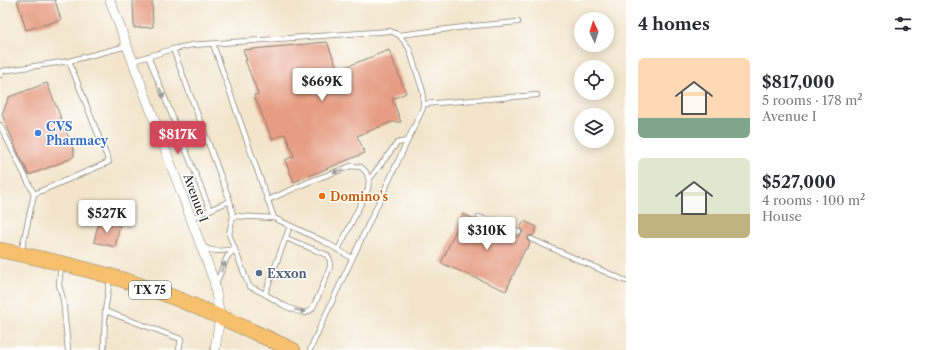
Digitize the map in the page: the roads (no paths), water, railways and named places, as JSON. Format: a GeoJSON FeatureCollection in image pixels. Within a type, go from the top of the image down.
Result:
{"type":"FeatureCollection","features":[{"type":"Feature","properties":{"kind":"main road","name":"TX 75"},"geometry":{"type":"LineString","coordinates":[[0,250],[61,263],[164,294],[220,317],[293,350]]}},
{"type":"Feature","properties":{"kind":"street","name":"Avenue I"},"geometry":{"type":"LineString","coordinates":[[110,0],[201,245],[215,288],[220,317],[215,350]]}},
{"type":"Feature","properties":{"kind":"lane"},"geometry":{"type":"LineString","coordinates":[[399,35],[518,22]]}},
{"type":"Feature","properties":{"kind":"lane"},"geometry":{"type":"LineString","coordinates":[[133,61],[173,49],[213,44],[390,31],[399,35],[409,48],[423,92],[423,108],[320,325],[310,350]]}},
{"type":"Feature","properties":{"kind":"lane"},"geometry":{"type":"LineString","coordinates":[[213,44],[274,218]]}},
{"type":"Feature","properties":{"kind":"lane"},"geometry":{"type":"LineString","coordinates":[[0,75],[2,71],[69,61],[127,46]]}},
{"type":"Feature","properties":{"kind":"lane"},"geometry":{"type":"LineString","coordinates":[[173,49],[230,201],[234,216],[229,234],[249,286],[289,308],[298,312],[306,313],[312,309],[315,303],[330,267],[330,260],[326,255],[286,238]]}},
{"type":"Feature","properties":{"kind":"lane"},"geometry":{"type":"LineString","coordinates":[[148,56],[210,210]]}},
{"type":"Feature","properties":{"kind":"lane"},"geometry":{"type":"LineString","coordinates":[[34,194],[108,162],[69,61]]}},
{"type":"Feature","properties":{"kind":"lane"},"geometry":{"type":"LineString","coordinates":[[423,104],[537,95]]}},
{"type":"Feature","properties":{"kind":"lane"},"geometry":{"type":"LineString","coordinates":[[0,125],[34,194],[21,254]]}},
{"type":"Feature","properties":{"kind":"lane"},"geometry":{"type":"LineString","coordinates":[[369,180],[397,143],[407,141]]}},
{"type":"Feature","properties":{"kind":"lane"},"geometry":{"type":"LineString","coordinates":[[268,200],[311,181],[351,166],[360,167],[366,172],[369,180],[368,189],[338,250]]}},
{"type":"Feature","properties":{"kind":"lane"},"geometry":{"type":"LineString","coordinates":[[191,218],[230,201]]}},
{"type":"Feature","properties":{"kind":"lane"},"geometry":{"type":"LineString","coordinates":[[234,216],[274,218],[352,258]]}},
{"type":"Feature","properties":{"kind":"lane"},"geometry":{"type":"LineString","coordinates":[[479,217],[519,232]]}},
{"type":"Feature","properties":{"kind":"lane"},"geometry":{"type":"LineString","coordinates":[[265,294],[290,226]]}},
{"type":"Feature","properties":{"kind":"lane"},"geometry":{"type":"LineString","coordinates":[[531,239],[626,281]]}},
{"type":"Feature","properties":{"kind":"lane"},"geometry":{"type":"LineString","coordinates":[[201,245],[210,251],[223,251],[235,248]]}},
{"type":"Feature","properties":{"kind":"lane"},"geometry":{"type":"LineString","coordinates":[[215,288],[227,257],[235,248]]}},
{"type":"Feature","properties":{"kind":"lane"},"geometry":{"type":"LineString","coordinates":[[61,263],[59,284],[64,299],[68,350]]}},
{"type":"Feature","properties":{"kind":"lane"},"geometry":{"type":"LineString","coordinates":[[104,350],[105,311],[111,277]]}},
{"type":"Feature","properties":{"kind":"lane"},"geometry":{"type":"LineString","coordinates":[[105,311],[181,339],[179,350]]}},
{"type":"Feature","properties":{"kind":"place","name":"CVS Pharmacy"},"geometry":{"type":"Point","coordinates":[38,133]}},
{"type":"Feature","properties":{"kind":"place","name":"Domino's"},"geometry":{"type":"Point","coordinates":[322,196]}},
{"type":"Feature","properties":{"kind":"place","name":"Exxon"},"geometry":{"type":"Point","coordinates":[259,273]}}]}
